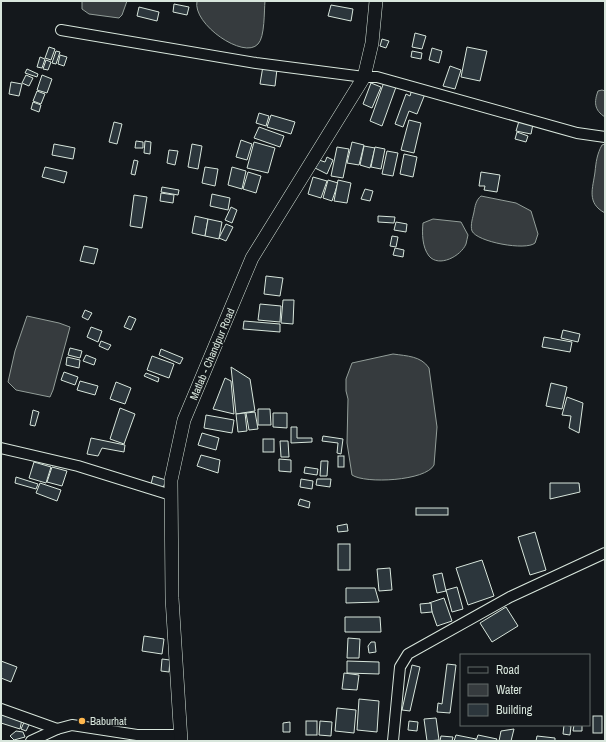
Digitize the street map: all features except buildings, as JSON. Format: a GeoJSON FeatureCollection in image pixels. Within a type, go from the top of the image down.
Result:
{"type":"FeatureCollection","features":[{"type":"Feature","properties":{"kind":"main road","name":"Matlab - Chandpur Road"},"geometry":{"type":"LineString","coordinates":[[181,738],[172,598],[171,480],[184,420],[252,258],[364,77],[372,43],[376,1]]}},
{"type":"Feature","properties":{"kind":"street"},"geometry":{"type":"LineString","coordinates":[[61,30],[249,61],[364,77],[377,77],[577,133],[605,137]]}},
{"type":"Feature","properties":{"kind":"street"},"geometry":{"type":"LineString","coordinates":[[1,448],[78,466],[171,495]]}},
{"type":"Feature","properties":{"kind":"street"},"geometry":{"type":"LineString","coordinates":[[393,741],[400,667],[408,654],[510,597],[605,553]]}},
{"type":"Feature","properties":{"kind":"street"},"geometry":{"type":"LineString","coordinates":[[1,709],[56,729]]}},
{"type":"Feature","properties":{"kind":"street"},"geometry":{"type":"LineString","coordinates":[[31,741],[56,729],[72,725],[137,734],[181,738]]}},
{"type":"Feature","properties":{"kind":"water"},"geometry":{"type":"Polygon","coordinates":[[[82,1],[127,1],[122,15],[119,18],[89,14],[82,9],[82,1]]]}},
{"type":"Feature","properties":{"kind":"water"},"geometry":{"type":"Polygon","coordinates":[[[197,1],[265,1],[263,30],[258,44],[251,48],[242,47],[220,37],[202,20],[198,10],[197,1]]]}},
{"type":"Feature","properties":{"kind":"water"},"geometry":{"type":"Polygon","coordinates":[[[598,91],[605,91],[605,117],[599,112],[596,106],[598,91]]]}},
{"type":"Feature","properties":{"kind":"water"},"geometry":{"type":"Polygon","coordinates":[[[605,144],[605,213],[595,205],[592,189],[597,158],[602,145],[605,144]]]}},
{"type":"Feature","properties":{"kind":"water"},"geometry":{"type":"Polygon","coordinates":[[[481,196],[516,203],[531,211],[538,234],[535,243],[530,245],[512,246],[492,242],[476,235],[471,229],[471,224],[476,203],[481,196]]]}},
{"type":"Feature","properties":{"kind":"water"},"geometry":{"type":"Polygon","coordinates":[[[433,219],[461,222],[468,235],[466,244],[460,253],[444,261],[433,259],[429,256],[425,248],[423,223],[433,219]]]}},
{"type":"Feature","properties":{"kind":"water"},"geometry":{"type":"Polygon","coordinates":[[[27,316],[70,327],[50,397],[16,390],[8,382],[15,351],[27,316]]]}},
{"type":"Feature","properties":{"kind":"water"},"geometry":{"type":"Polygon","coordinates":[[[393,354],[418,359],[429,368],[437,427],[434,465],[420,475],[408,478],[382,480],[359,478],[352,475],[347,443],[348,399],[346,379],[352,363],[393,354]]]}},
{"type":"Feature","properties":{"kind":"place","name":"Baburhat"},"geometry":{"type":"Point","coordinates":[82,721]}}]}
